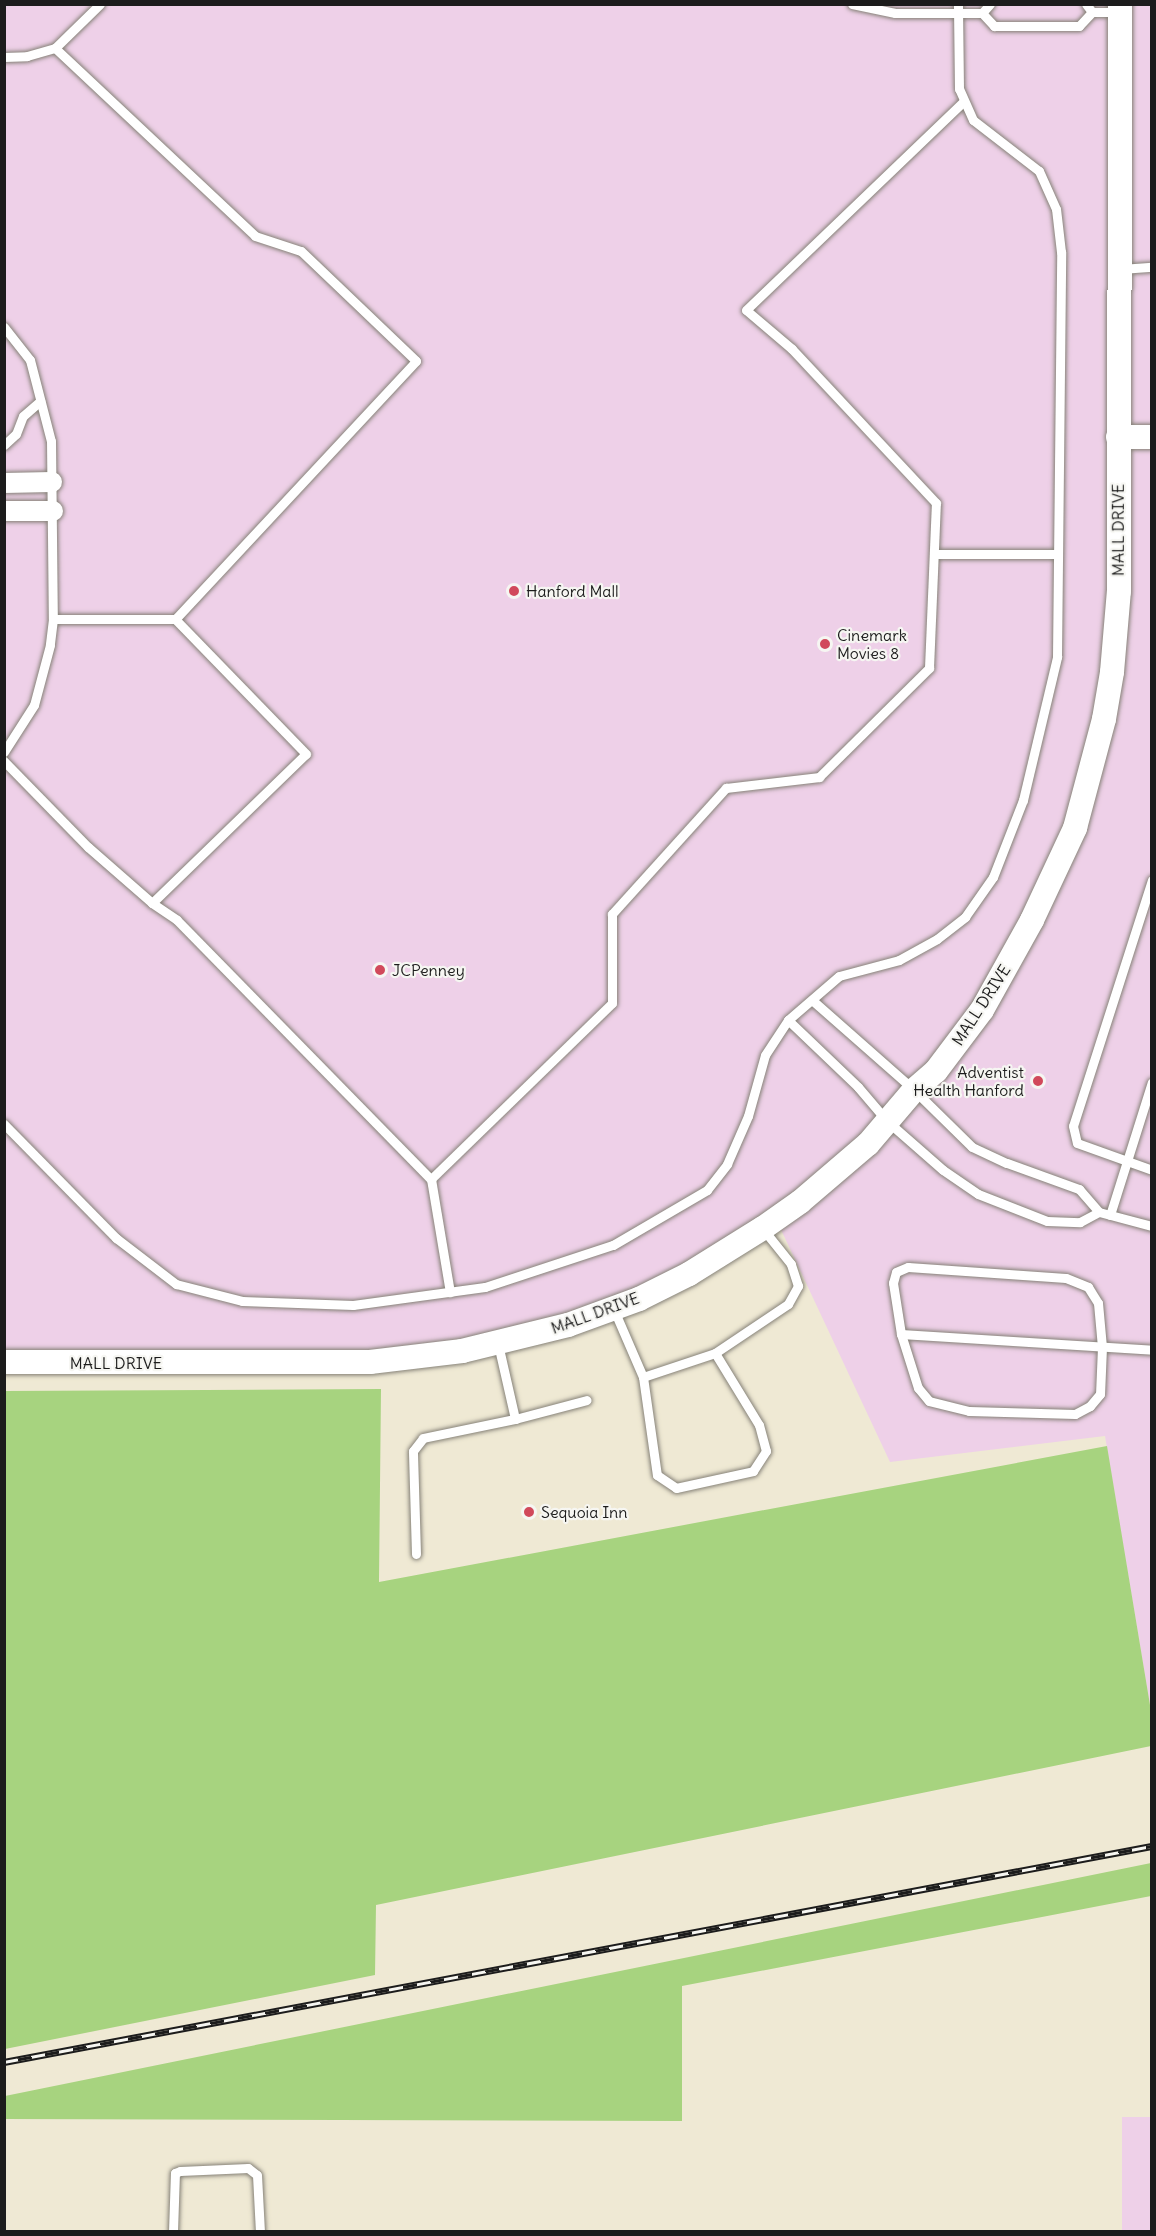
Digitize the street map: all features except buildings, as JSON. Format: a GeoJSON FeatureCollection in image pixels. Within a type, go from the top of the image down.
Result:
{"type":"FeatureCollection","features":[{"type":"Feature","properties":{"kind":"street","name":"MALL DRIVE"},"geometry":{"type":"LineString","coordinates":[[4,1362],[350,1363],[408,1358],[498,1344],[568,1325],[614,1308],[689,1274],[718,1259],[763,1228],[800,1202],[859,1151],[886,1121],[904,1106],[915,1090],[936,1071],[982,1010],[1032,920],[1075,828],[1094,762],[1112,672],[1119,591],[1120,8]]}},
{"type":"Feature","properties":{"kind":"street"},"geometry":{"type":"LineString","coordinates":[[1118,437],[1152,438]]}},
{"type":"Feature","properties":{"kind":"street"},"geometry":{"type":"LineString","coordinates":[[4,483],[52,482]]}},
{"type":"Feature","properties":{"kind":"street"},"geometry":{"type":"LineString","coordinates":[[4,511],[52,511]]}},
{"type":"Feature","properties":{"kind":"lane"},"geometry":{"type":"LineString","coordinates":[[4,57],[27,56],[55,48],[100,4]]}},
{"type":"Feature","properties":{"kind":"lane"},"geometry":{"type":"LineString","coordinates":[[852,4],[895,13],[957,9],[982,13],[994,26],[1079,26],[1089,8],[1120,8]]}},
{"type":"Feature","properties":{"kind":"lane"},"geometry":{"type":"LineString","coordinates":[[982,13],[990,4]]}},
{"type":"Feature","properties":{"kind":"lane"},"geometry":{"type":"LineString","coordinates":[[4,1124],[116,1238],[176,1284],[242,1301],[353,1305],[485,1287],[613,1245],[707,1190],[727,1164],[748,1116],[765,1054],[788,1020],[839,976],[899,960],[937,939],[965,916],[993,877],[1023,800],[1057,657],[1061,252],[1056,209],[1039,171],[973,120],[958,89],[957,9]]}},
{"type":"Feature","properties":{"kind":"lane"},"geometry":{"type":"LineString","coordinates":[[55,48],[255,236],[301,251],[416,361],[175,619]]}},
{"type":"Feature","properties":{"kind":"lane"},"geometry":{"type":"LineString","coordinates":[[431,1179],[612,1003],[612,914],[726,788],[819,777],[929,668],[936,502],[792,349],[746,310],[964,101]]}},
{"type":"Feature","properties":{"kind":"lane"},"geometry":{"type":"LineString","coordinates":[[1119,270],[1152,267]]}},
{"type":"Feature","properties":{"kind":"lane"},"geometry":{"type":"LineString","coordinates":[[4,327],[30,360],[51,441],[53,619],[51,645],[33,705],[4,752]]}},
{"type":"Feature","properties":{"kind":"lane"},"geometry":{"type":"LineString","coordinates":[[4,445],[16,434],[23,416],[40,401]]}},
{"type":"Feature","properties":{"kind":"lane"},"geometry":{"type":"LineString","coordinates":[[934,554],[1058,554]]}},
{"type":"Feature","properties":{"kind":"lane"},"geometry":{"type":"LineString","coordinates":[[53,619],[175,619],[306,754],[152,903]]}},
{"type":"Feature","properties":{"kind":"lane"},"geometry":{"type":"LineString","coordinates":[[4,761],[88,847],[152,903],[177,920],[431,1179],[450,1292]]}},
{"type":"Feature","properties":{"kind":"lane"},"geometry":{"type":"LineString","coordinates":[[1152,880],[1073,1126],[1077,1143],[1152,1170]]}},
{"type":"Feature","properties":{"kind":"lane"},"geometry":{"type":"LineString","coordinates":[[812,1000],[915,1090],[972,1147],[1007,1163],[1079,1189],[1099,1212],[1152,1226]]}},
{"type":"Feature","properties":{"kind":"lane"},"geometry":{"type":"LineString","coordinates":[[788,1020],[858,1087],[886,1121],[943,1170],[978,1194],[1047,1221],[1080,1222],[1099,1212]]}},
{"type":"Feature","properties":{"kind":"lane"},"geometry":{"type":"LineString","coordinates":[[1110,1215],[1126,1162],[1149,1100],[1152,1082]]}},
{"type":"Feature","properties":{"kind":"lane"},"geometry":{"type":"LineString","coordinates":[[643,1377],[715,1353],[788,1304],[798,1286],[791,1264],[763,1228]]}},
{"type":"Feature","properties":{"kind":"lane"},"geometry":{"type":"LineString","coordinates":[[908,1267],[1066,1278],[1088,1287],[1098,1303],[1102,1347],[1100,1394],[1090,1406],[1075,1414],[969,1411],[929,1401],[918,1389],[901,1334],[893,1282],[896,1272],[908,1267]]}},
{"type":"Feature","properties":{"kind":"lane"},"geometry":{"type":"LineString","coordinates":[[614,1308],[643,1377],[657,1475],[676,1488],[753,1471],[766,1451],[759,1425],[715,1353]]}},
{"type":"Feature","properties":{"kind":"lane"},"geometry":{"type":"LineString","coordinates":[[901,1334],[1152,1350]]}},
{"type":"Feature","properties":{"kind":"lane"},"geometry":{"type":"LineString","coordinates":[[498,1344],[515,1419]]}},
{"type":"Feature","properties":{"kind":"lane"},"geometry":{"type":"LineString","coordinates":[[416,1554],[413,1451],[423,1438],[515,1419],[587,1400]]}},
{"type":"Feature","properties":{"kind":"lane"},"geometry":{"type":"LineString","coordinates":[[173,2232],[175,2174],[180,2171],[248,2168],[257,2175],[260,2232]]}},
{"type":"Feature","properties":{"kind":"shaded area"},"geometry":{"type":"Polygon","coordinates":[[[5,5],[1151,5],[1151,1711],[1105,1436],[890,1462],[776,1219],[718,1259],[462,1351],[5,1362],[5,5]]]}},
{"type":"Feature","properties":{"kind":"shaded area"},"geometry":{"type":"Polygon","coordinates":[[[1122,2117],[1151,2117],[1151,2231],[1122,2231],[1122,2117]]]}},
{"type":"Feature","properties":{"kind":"green space"},"geometry":{"type":"Polygon","coordinates":[[[381,1389],[379,1582],[1107,1446],[1151,1711],[1151,1746],[376,1905],[375,1975],[5,2049],[5,1391],[381,1389]]]}},
{"type":"Feature","properties":{"kind":"green space"},"geometry":{"type":"Polygon","coordinates":[[[1151,1863],[1151,1896],[682,1986],[682,2121],[5,2119],[5,2096],[1151,1863]]]}},
{"type":"Feature","properties":{"kind":"railway"},"geometry":{"type":"LineString","coordinates":[[4,2062],[1152,1846]]}},
{"type":"Feature","properties":{"kind":"place","name":"Hanford Mall"},"geometry":{"type":"Point","coordinates":[514,591]}},
{"type":"Feature","properties":{"kind":"place","name":"Cinemark Movies 8"},"geometry":{"type":"Point","coordinates":[825,644]}},
{"type":"Feature","properties":{"kind":"place","name":"JCPenney"},"geometry":{"type":"Point","coordinates":[380,970]}},
{"type":"Feature","properties":{"kind":"place","name":"Adventist Health Hanford"},"geometry":{"type":"Point","coordinates":[1038,1081]}},
{"type":"Feature","properties":{"kind":"place","name":"Sequoia Inn"},"geometry":{"type":"Point","coordinates":[529,1512]}}]}
